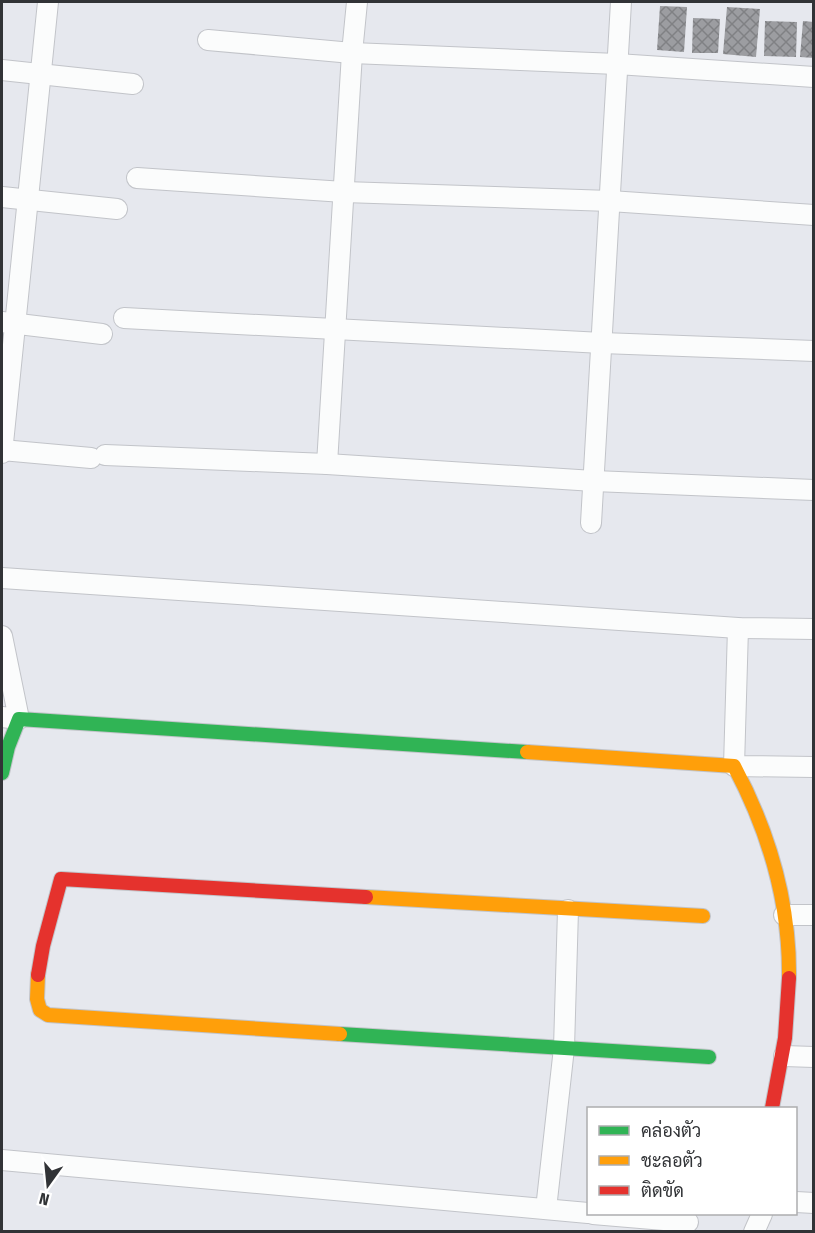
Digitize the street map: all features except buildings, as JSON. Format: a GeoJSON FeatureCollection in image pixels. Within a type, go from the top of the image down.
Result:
{"type":"FeatureCollection","features":[{"type":"Feature","properties":{"kind":"street"},"geometry":{"type":"LineString","coordinates":[[48,2],[28,200],[8,322],[2,451],[327,464],[594,481],[813,490]]}},
{"type":"Feature","properties":{"kind":"street"},"geometry":{"type":"LineString","coordinates":[[327,464],[357,2]]}},
{"type":"Feature","properties":{"kind":"street"},"geometry":{"type":"LineString","coordinates":[[591,523],[621,2]]}},
{"type":"Feature","properties":{"kind":"street"},"geometry":{"type":"LineString","coordinates":[[208,40],[352,53],[617,64],[813,77]]}},
{"type":"Feature","properties":{"kind":"street"},"geometry":{"type":"LineString","coordinates":[[2,70],[133,84]]}},
{"type":"Feature","properties":{"kind":"street"},"geometry":{"type":"LineString","coordinates":[[137,178],[344,192],[610,201],[813,215]]}},
{"type":"Feature","properties":{"kind":"street"},"geometry":{"type":"LineString","coordinates":[[2,197],[117,209]]}},
{"type":"Feature","properties":{"kind":"street"},"geometry":{"type":"LineString","coordinates":[[124,318],[602,343],[813,351]]}},
{"type":"Feature","properties":{"kind":"street"},"geometry":{"type":"LineString","coordinates":[[8,322],[102,334]]}},
{"type":"Feature","properties":{"kind":"street"},"geometry":{"type":"LineString","coordinates":[[2,578],[738,628],[813,629]]}},
{"type":"Feature","properties":{"kind":"street"},"geometry":{"type":"LineString","coordinates":[[738,628],[735,766],[762,823],[773,858],[784,915],[789,982],[784,1056],[772,1107]]}},
{"type":"Feature","properties":{"kind":"street"},"geometry":{"type":"LineString","coordinates":[[2,636],[10,718],[8,747],[2,773]]}},
{"type":"Feature","properties":{"kind":"street"},"geometry":{"type":"LineString","coordinates":[[10,718],[735,766],[813,767]]}},
{"type":"Feature","properties":{"kind":"street"},"geometry":{"type":"LineString","coordinates":[[703,916],[61,879],[44,942],[36,997],[40,1010],[48,1015],[710,1057]]}},
{"type":"Feature","properties":{"kind":"street"},"geometry":{"type":"LineString","coordinates":[[546,1209],[564,1048],[568,910]]}},
{"type":"Feature","properties":{"kind":"street"},"geometry":{"type":"LineString","coordinates":[[784,915],[813,915]]}},
{"type":"Feature","properties":{"kind":"street"},"geometry":{"type":"LineString","coordinates":[[784,1056],[813,1057]]}},
{"type":"Feature","properties":{"kind":"street"},"geometry":{"type":"LineString","coordinates":[[2,1160],[587,1213]]}},
{"type":"Feature","properties":{"kind":"street"},"geometry":{"type":"LineString","coordinates":[[797,1202],[813,1203]]}},
{"type":"Feature","properties":{"kind":"street"},"geometry":{"type":"LineString","coordinates":[[605,1215],[689,1222]]}},
{"type":"Feature","properties":{"kind":"traffic: fast"},"geometry":{"type":"LineString","coordinates":[[2,773],[8,747],[19,719],[527,752]]}},
{"type":"Feature","properties":{"kind":"traffic: fast"},"geometry":{"type":"LineString","coordinates":[[340,1034],[709,1057]]}},
{"type":"Feature","properties":{"kind":"traffic: slow"},"geometry":{"type":"LineString","coordinates":[[527,752],[734,766],[758,816],[775,868],[786,922],[789,978]]}},
{"type":"Feature","properties":{"kind":"traffic: slow"},"geometry":{"type":"LineString","coordinates":[[366,897],[703,916]]}},
{"type":"Feature","properties":{"kind":"traffic: slow"},"geometry":{"type":"LineString","coordinates":[[38,975],[37,999],[40,1010],[48,1015],[340,1034]]}},
{"type":"Feature","properties":{"kind":"traffic: jam"},"geometry":{"type":"LineString","coordinates":[[38,975],[43,946],[61,879],[366,897]]}},
{"type":"Feature","properties":{"kind":"traffic: jam"},"geometry":{"type":"LineString","coordinates":[[772,1107],[785,1038],[789,978]]}}]}
